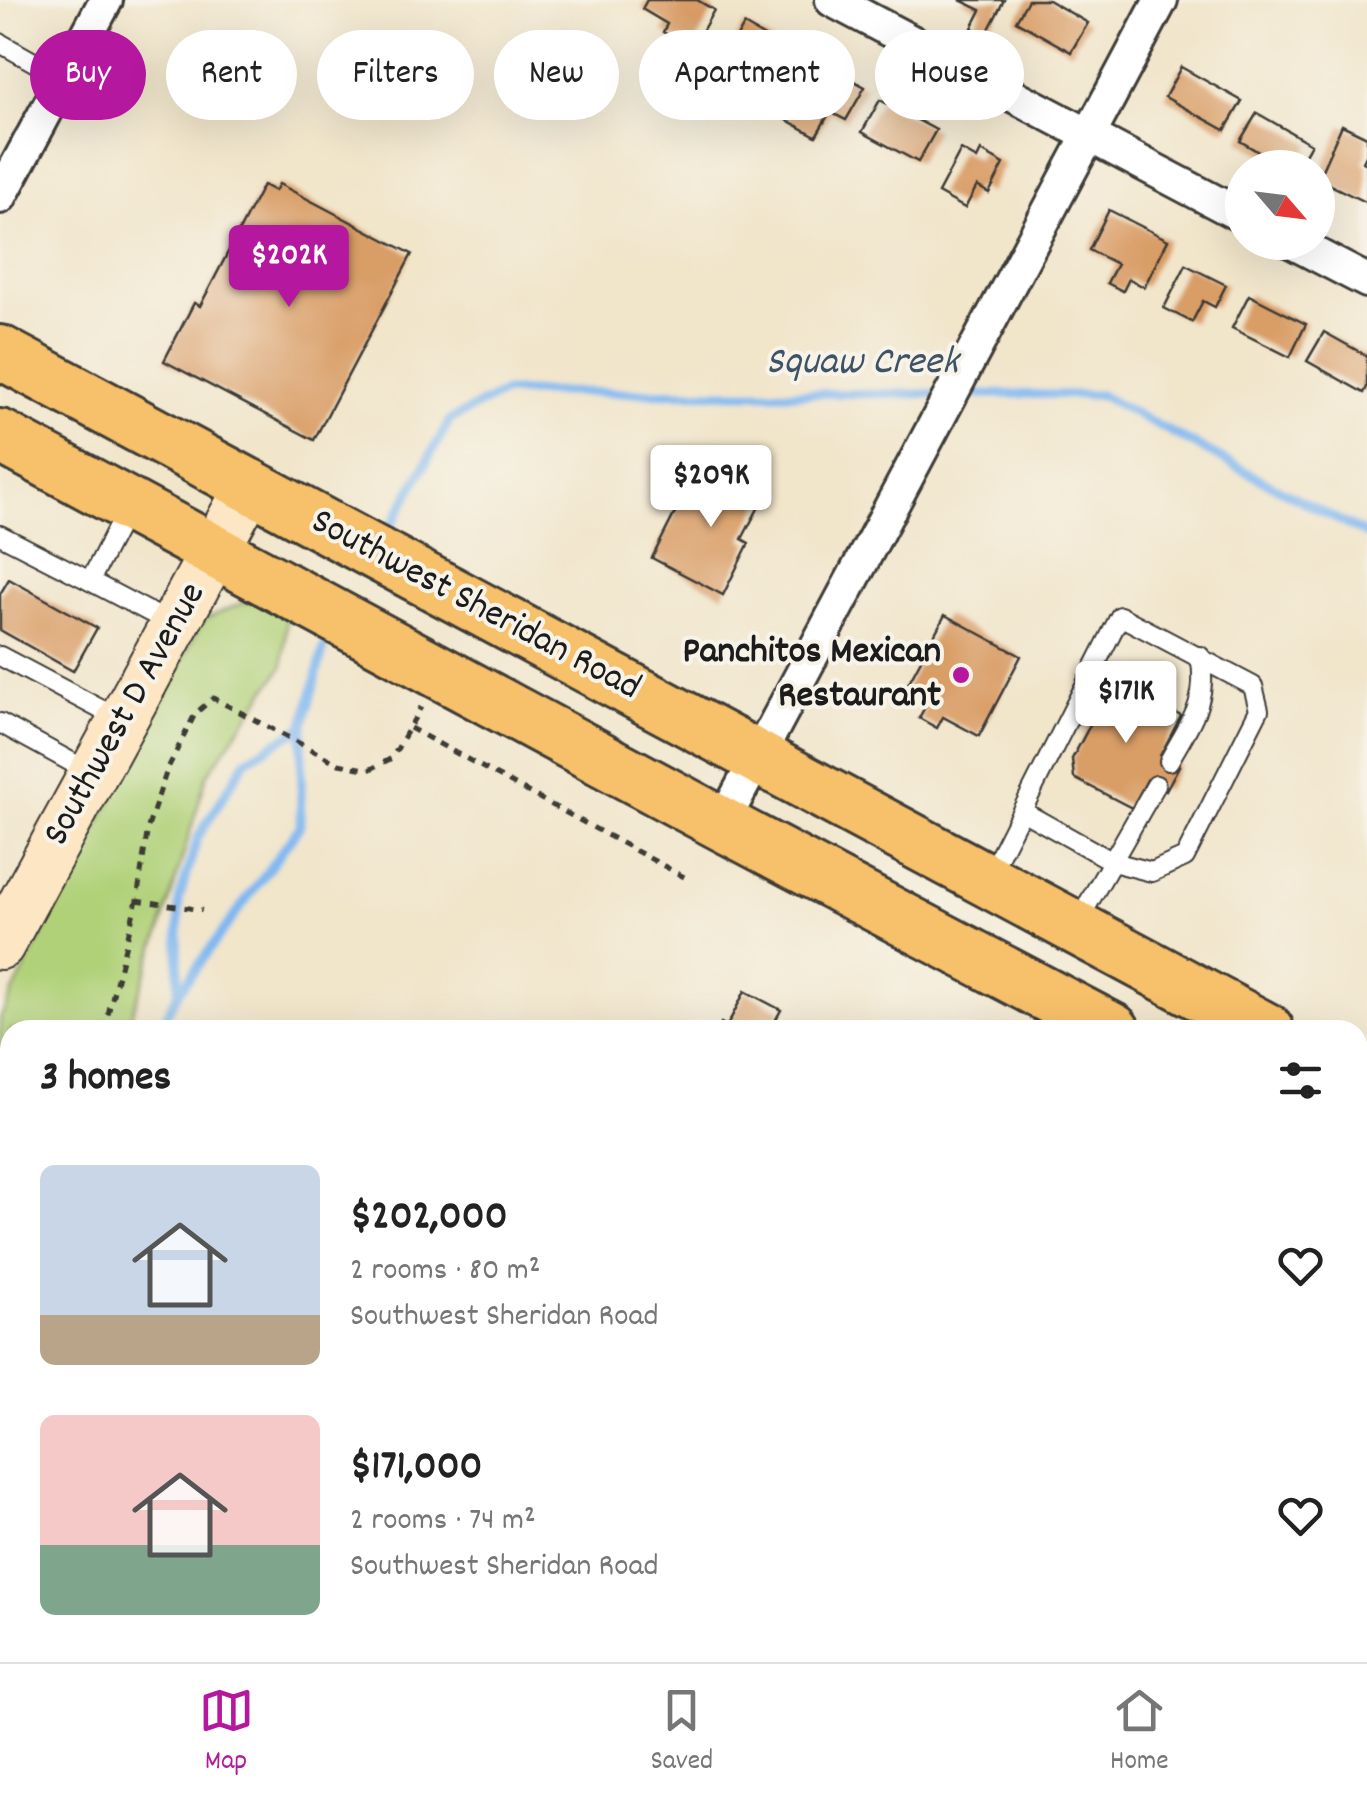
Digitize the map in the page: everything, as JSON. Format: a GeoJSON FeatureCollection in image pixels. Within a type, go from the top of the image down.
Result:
{"type":"FeatureCollection","features":[{"type":"Feature","properties":{"kind":"main road","name":"Southwest Sheridan Road"},"geometry":{"type":"LineString","coordinates":[[0,352],[1247,1020]]}},
{"type":"Feature","properties":{"kind":"main road","name":"Southwest Sheridan Road"},"geometry":{"type":"LineString","coordinates":[[0,436],[440,670],[1058,1010],[1086,1020]]}},
{"type":"Feature","properties":{"kind":"street"},"geometry":{"type":"LineString","coordinates":[[90,30],[106,0]]}},
{"type":"Feature","properties":{"kind":"street"},"geometry":{"type":"LineString","coordinates":[[832,0],[1225,207]]}},
{"type":"Feature","properties":{"kind":"street"},"geometry":{"type":"LineString","coordinates":[[722,824],[1161,0]]}},
{"type":"Feature","properties":{"kind":"street"},"geometry":{"type":"LineString","coordinates":[[0,197],[9,158],[35,120]]}},
{"type":"Feature","properties":{"kind":"street"},"geometry":{"type":"LineString","coordinates":[[1326,260],[1367,282]]}},
{"type":"Feature","properties":{"kind":"street","name":"Southwest D Avenue"},"geometry":{"type":"LineString","coordinates":[[7,916],[93,775],[250,484]]}},
{"type":"Feature","properties":{"kind":"lane"},"geometry":{"type":"LineString","coordinates":[[0,43],[30,60]]}},
{"type":"Feature","properties":{"kind":"lane"},"geometry":{"type":"LineString","coordinates":[[90,581],[130,504]]}},
{"type":"Feature","properties":{"kind":"lane"},"geometry":{"type":"LineString","coordinates":[[0,534],[174,626]]}},
{"type":"Feature","properties":{"kind":"lane"},"geometry":{"type":"LineString","coordinates":[[987,881],[1022,811],[1120,616],[1253,686],[1258,710],[1185,857],[1152,872],[1113,862],[1022,811]]}},
{"type":"Feature","properties":{"kind":"lane"},"geometry":{"type":"LineString","coordinates":[[0,656],[122,721]]}},
{"type":"Feature","properties":{"kind":"lane"},"geometry":{"type":"LineString","coordinates":[[1169,761],[1202,701],[1204,678],[1200,656]]}},
{"type":"Feature","properties":{"kind":"lane"},"geometry":{"type":"LineString","coordinates":[[0,724],[93,775]]}},
{"type":"Feature","properties":{"kind":"lane"},"geometry":{"type":"LineString","coordinates":[[1074,928],[1156,784]]}},
{"type":"Feature","properties":{"kind":"path"},"geometry":{"type":"LineString","coordinates":[[107,1020],[137,900],[148,827],[167,770],[195,714],[214,698],[339,764],[369,770],[392,758],[440,670]]}},
{"type":"Feature","properties":{"kind":"path"},"geometry":{"type":"LineString","coordinates":[[410,728],[686,878]]}},
{"type":"Feature","properties":{"kind":"path"},"geometry":{"type":"LineString","coordinates":[[137,900],[202,910]]}},
{"type":"Feature","properties":{"kind":"green space"},"geometry":{"type":"Polygon","coordinates":[[[253,598],[287,614],[283,666],[207,775],[130,1020],[0,1020],[0,1018],[203,620],[253,598]]]}},
{"type":"Feature","properties":{"kind":"building"},"geometry":{"type":"Polygon","coordinates":[[[647,0],[697,0],[714,10],[703,30],[664,30],[667,24],[642,9],[647,0]]]}},
{"type":"Feature","properties":{"kind":"building"},"geometry":{"type":"Polygon","coordinates":[[[960,0],[1004,0],[989,30],[972,28],[981,10],[960,0]]]}},
{"type":"Feature","properties":{"kind":"building"},"geometry":{"type":"Polygon","coordinates":[[[1028,0],[1048,0],[1088,23],[1071,52],[1016,21],[1028,0]]]}},
{"type":"Feature","properties":{"kind":"building"},"geometry":{"type":"Polygon","coordinates":[[[1181,67],[1242,101],[1225,130],[1165,97],[1181,67]]]}},
{"type":"Feature","properties":{"kind":"building"},"geometry":{"type":"Polygon","coordinates":[[[855,81],[865,87],[855,104],[855,81]]]}},
{"type":"Feature","properties":{"kind":"building"},"geometry":{"type":"Polygon","coordinates":[[[875,109],[875,120],[917,120],[936,130],[918,162],[862,132],[875,109]]]}},
{"type":"Feature","properties":{"kind":"building"},"geometry":{"type":"Polygon","coordinates":[[[1257,113],[1311,144],[1308,150],[1255,150],[1240,141],[1257,113]]]}},
{"type":"Feature","properties":{"kind":"building"},"geometry":{"type":"Polygon","coordinates":[[[787,120],[825,120],[816,136],[787,120]]]}},
{"type":"Feature","properties":{"kind":"building"},"geometry":{"type":"Polygon","coordinates":[[[1342,125],[1367,137],[1363,162],[1367,164],[1367,203],[1335,187],[1335,150],[1331,150],[1342,125]]]}},
{"type":"Feature","properties":{"kind":"building"},"geometry":{"type":"Polygon","coordinates":[[[961,150],[977,159],[981,151],[1004,164],[989,193],[977,186],[965,208],[938,193],[961,150]]]}},
{"type":"Feature","properties":{"kind":"building"},"geometry":{"type":"Polygon","coordinates":[[[279,184],[412,254],[314,440],[164,361],[194,303],[200,306],[263,185],[275,191],[279,184]]]}},
{"type":"Feature","properties":{"kind":"building"},"geometry":{"type":"Polygon","coordinates":[[[1109,210],[1168,240],[1144,287],[1129,279],[1123,291],[1107,283],[1117,264],[1089,250],[1109,210]]]}},
{"type":"Feature","properties":{"kind":"building"},"geometry":{"type":"Polygon","coordinates":[[[1186,265],[1226,285],[1215,307],[1203,301],[1192,322],[1164,308],[1186,265]]]}},
{"type":"Feature","properties":{"kind":"building"},"geometry":{"type":"Polygon","coordinates":[[[1249,295],[1306,324],[1290,357],[1232,328],[1249,295]]]}},
{"type":"Feature","properties":{"kind":"building"},"geometry":{"type":"Polygon","coordinates":[[[1324,332],[1367,356],[1364,393],[1307,361],[1324,332]]]}},
{"type":"Feature","properties":{"kind":"building"},"geometry":{"type":"Polygon","coordinates":[[[716,462],[751,481],[747,489],[764,497],[742,539],[749,543],[723,595],[652,558],[683,497],[695,503],[716,462]]]}},
{"type":"Feature","properties":{"kind":"building"},"geometry":{"type":"Polygon","coordinates":[[[9,579],[97,628],[73,671],[0,630],[0,594],[9,579]]]}},
{"type":"Feature","properties":{"kind":"building","name":"Panchitos Mexican Restaurant"},"geometry":{"type":"Polygon","coordinates":[[[945,615],[1021,656],[979,736],[943,717],[937,728],[919,718],[925,707],[902,695],[945,615]]]}},
{"type":"Feature","properties":{"kind":"building"},"geometry":{"type":"Polygon","coordinates":[[[1114,680],[1181,716],[1160,756],[1179,766],[1166,790],[1147,780],[1132,808],[1074,778],[1072,759],[1114,680]]]}},
{"type":"Feature","properties":{"kind":"building"},"geometry":{"type":"Polygon","coordinates":[[[745,991],[781,1010],[776,1020],[730,1020],[745,991]]]}},
{"type":"Feature","properties":{"kind":"waterway","name":"Squaw Creek"},"geometry":{"type":"LineString","coordinates":[[391,526],[450,420],[505,392],[943,394]]}},
{"type":"Feature","properties":{"kind":"waterway","name":"Squaw Creek"},"geometry":{"type":"LineString","coordinates":[[959,394],[1100,395],[1367,535]]}},
{"type":"Feature","properties":{"kind":"waterway","name":"Squaw Creek"},"geometry":{"type":"LineString","coordinates":[[163,1020],[178,993],[300,826],[303,727],[324,647]]}},
{"type":"Feature","properties":{"kind":"waterway"},"geometry":{"type":"LineString","coordinates":[[178,990],[179,900],[198,837],[246,760],[303,727]]}},
{"type":"Feature","properties":{"kind":"place","name":"Panchitos Mexican Restaurant"},"geometry":{"type":"Point","coordinates":[961,675]}}]}
